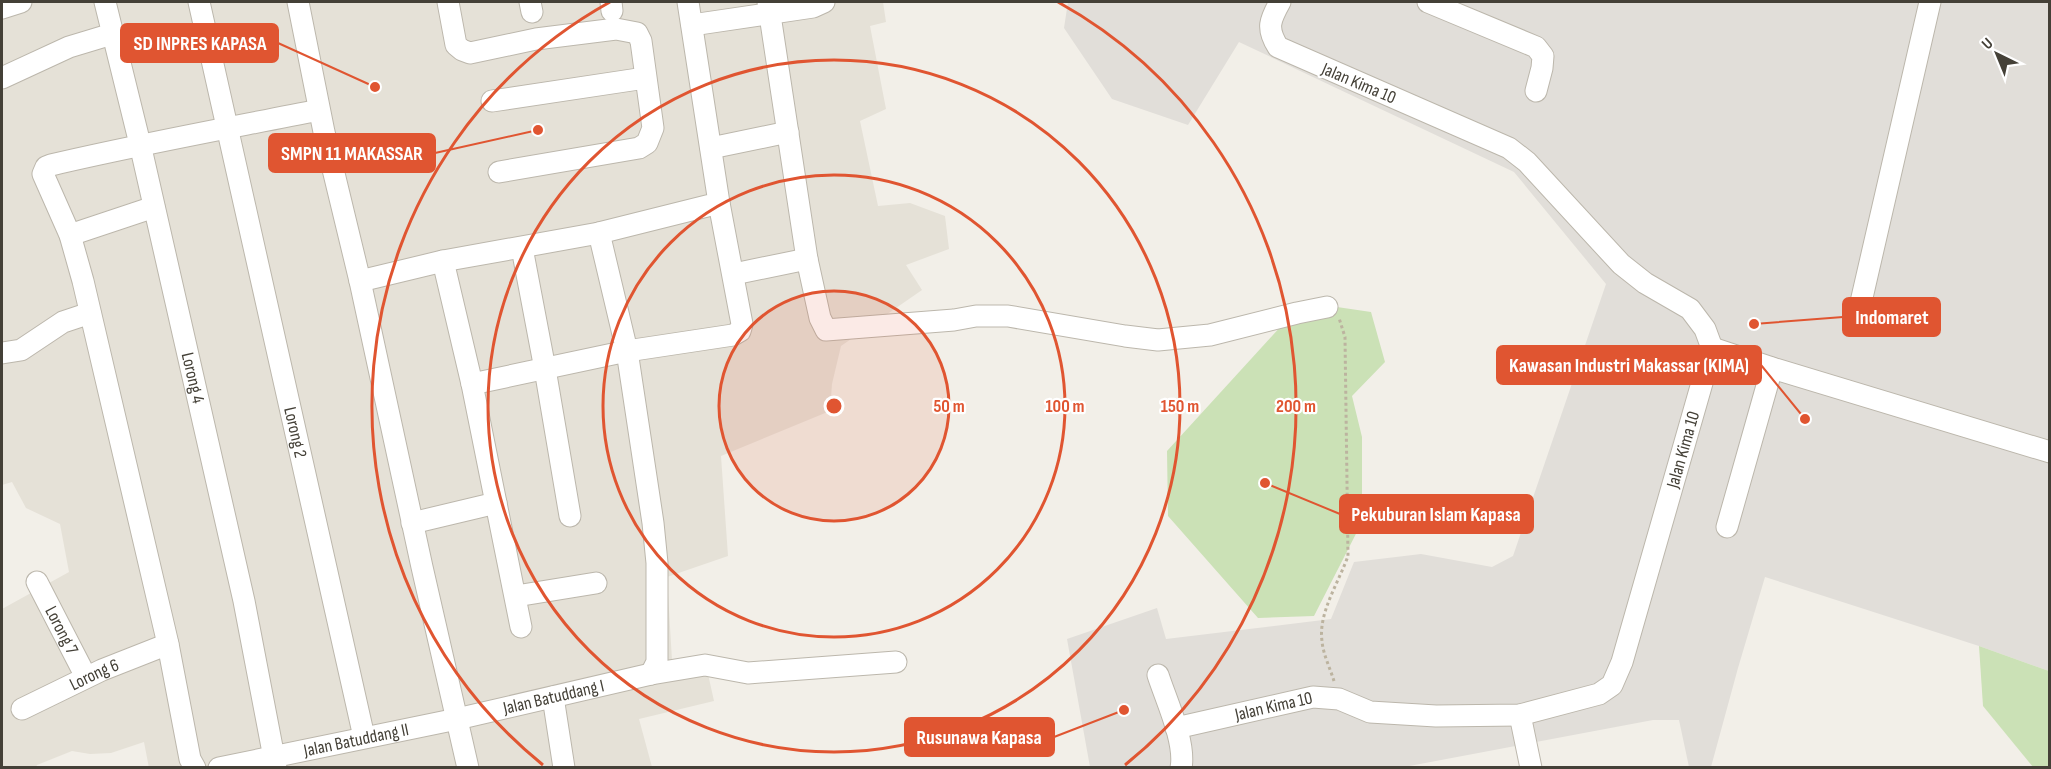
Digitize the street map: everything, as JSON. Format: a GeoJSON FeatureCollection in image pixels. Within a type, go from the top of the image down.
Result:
{"type":"FeatureCollection","features":[{"type":"Feature","properties":{"kind":"street"},"geometry":{"type":"LineString","coordinates":[[2,8],[21,2]]}},
{"type":"Feature","properties":{"kind":"street","name":"Lorong 4"},"geometry":{"type":"LineString","coordinates":[[105,2],[140,144],[244,601],[275,762]]}},
{"type":"Feature","properties":{"kind":"street","name":"Lorong 2"},"geometry":{"type":"LineString","coordinates":[[199,2],[364,737]]}},
{"type":"Feature","properties":{"kind":"street"},"geometry":{"type":"LineString","coordinates":[[298,2],[319,110],[360,281],[468,768]]}},
{"type":"Feature","properties":{"kind":"street"},"geometry":{"type":"LineString","coordinates":[[448,2],[456,45],[470,53],[536,39],[616,29],[635,31],[641,41],[653,128],[646,143],[639,148],[499,172]]}},
{"type":"Feature","properties":{"kind":"street"},"geometry":{"type":"LineString","coordinates":[[472,384],[627,351],[738,333],[742,324],[719,203],[688,2]]}},
{"type":"Feature","properties":{"kind":"street"},"geometry":{"type":"LineString","coordinates":[[692,25],[769,7],[813,7],[824,2]]}},
{"type":"Feature","properties":{"kind":"street","name":"Jalan Kima 10"},"geometry":{"type":"LineString","coordinates":[[1176,728],[1313,697],[1339,699],[1370,712],[1436,716],[1520,715],[1599,694],[1612,685],[1622,662],[1712,348],[1705,329],[1690,309],[1645,283],[1621,264],[1527,162],[1509,148],[1278,47],[1270,30],[1270,19],[1278,2]]}},
{"type":"Feature","properties":{"kind":"street"},"geometry":{"type":"LineString","coordinates":[[1428,2],[1536,47],[1543,56],[1536,91]]}},
{"type":"Feature","properties":{"kind":"street"},"geometry":{"type":"LineString","coordinates":[[1858,315],[1930,2]]}},
{"type":"Feature","properties":{"kind":"street"},"geometry":{"type":"LineString","coordinates":[[769,7],[807,260],[824,328],[832,330],[954,320],[976,316],[1008,316],[1158,340],[1210,335],[1327,307]]}},
{"type":"Feature","properties":{"kind":"street"},"geometry":{"type":"LineString","coordinates":[[2,78],[69,47],[112,34]]}},
{"type":"Feature","properties":{"kind":"street"},"geometry":{"type":"LineString","coordinates":[[492,101],[645,78]]}},
{"type":"Feature","properties":{"kind":"street"},"geometry":{"type":"LineString","coordinates":[[195,768],[190,759],[168,644],[90,313],[70,236],[60,209],[43,179],[43,171],[51,165],[140,144],[319,110]]}},
{"type":"Feature","properties":{"kind":"street"},"geometry":{"type":"LineString","coordinates":[[711,148],[788,132]]}},
{"type":"Feature","properties":{"kind":"street"},"geometry":{"type":"LineString","coordinates":[[360,281],[443,261],[599,233],[719,203]]}},
{"type":"Feature","properties":{"kind":"street"},"geometry":{"type":"LineString","coordinates":[[70,236],[154,207]]}},
{"type":"Feature","properties":{"kind":"street"},"geometry":{"type":"LineString","coordinates":[[599,233],[627,351],[653,523],[656,553],[657,662],[651,674]]}},
{"type":"Feature","properties":{"kind":"street"},"geometry":{"type":"LineString","coordinates":[[522,248],[570,516]]}},
{"type":"Feature","properties":{"kind":"street"},"geometry":{"type":"LineString","coordinates":[[734,274],[807,260]]}},
{"type":"Feature","properties":{"kind":"street"},"geometry":{"type":"LineString","coordinates":[[443,261],[472,384],[521,627]]}},
{"type":"Feature","properties":{"kind":"street"},"geometry":{"type":"LineString","coordinates":[[2,353],[21,350],[63,322],[90,313]]}},
{"type":"Feature","properties":{"kind":"street"},"geometry":{"type":"LineString","coordinates":[[1712,348],[2049,452]]}},
{"type":"Feature","properties":{"kind":"street"},"geometry":{"type":"LineString","coordinates":[[1726,526],[1772,368]]}},
{"type":"Feature","properties":{"kind":"street"},"geometry":{"type":"LineString","coordinates":[[412,523],[496,503]]}},
{"type":"Feature","properties":{"kind":"street","name":"Lorong 7"},"geometry":{"type":"LineString","coordinates":[[38,582],[86,677]]}},
{"type":"Feature","properties":{"kind":"street"},"geometry":{"type":"LineString","coordinates":[[516,596],[596,583]]}},
{"type":"Feature","properties":{"kind":"street","name":"Lorong 6"},"geometry":{"type":"LineString","coordinates":[[22,709],[86,677],[168,644]]}},
{"type":"Feature","properties":{"kind":"street","name":"Jalan Batuddang I"},"geometry":{"type":"LineString","coordinates":[[457,719],[651,674],[705,665],[748,673],[896,662]]}},
{"type":"Feature","properties":{"kind":"street"},"geometry":{"type":"LineString","coordinates":[[1158,675],[1176,728],[1182,753],[1181,768]]}},
{"type":"Feature","properties":{"kind":"street"},"geometry":{"type":"LineString","coordinates":[[553,697],[564,768]]}},
{"type":"Feature","properties":{"kind":"street"},"geometry":{"type":"LineString","coordinates":[[1520,715],[1531,768]]}},
{"type":"Feature","properties":{"kind":"street","name":"Jalan Batuddang II"},"geometry":{"type":"LineString","coordinates":[[219,768],[275,762],[364,737],[457,719]]}},
{"type":"Feature","properties":{"kind":"path"},"geometry":{"type":"LineString","coordinates":[[1327,307],[1338,315],[1345,337],[1348,556],[1339,581],[1326,602],[1321,640],[1339,699]]}},
{"type":"Feature","properties":{"kind":"shaded area"},"geometry":{"type":"Polygon","coordinates":[[[2,2],[883,2],[886,22],[870,26],[886,109],[860,121],[878,206],[910,203],[945,216],[949,249],[906,265],[922,290],[841,346],[832,384],[830,411],[721,456],[728,556],[667,577],[672,660],[704,656],[714,701],[639,719],[652,767],[149,768],[144,742],[111,753],[90,754],[72,751],[36,767],[2,767],[2,609],[69,572],[60,524],[26,508],[12,482],[2,485],[2,2]]]}},
{"type":"Feature","properties":{"kind":"shaded area"},"geometry":{"type":"Polygon","coordinates":[[[1068,2],[2049,2],[2049,671],[1765,577],[1711,767],[1689,767],[1679,720],[1653,720],[1404,767],[1090,767],[1067,639],[1157,608],[1166,639],[1331,619],[1354,562],[1421,554],[1492,567],[1513,556],[1606,284],[1514,172],[1239,42],[1188,125],[1112,99],[1064,28],[1068,2]]]}},
{"type":"Feature","properties":{"kind":"green space"},"geometry":{"type":"Polygon","coordinates":[[[1303,302],[1371,312],[1385,362],[1352,396],[1362,437],[1362,522],[1314,616],[1258,618],[1168,516],[1167,451],[1303,302]]]}},
{"type":"Feature","properties":{"kind":"green space"},"geometry":{"type":"Polygon","coordinates":[[[1979,646],[2049,671],[2049,767],[2033,767],[1983,706],[1979,646]]]}},
{"type":"Feature","properties":{"kind":"place","name":"SD INPRES KAPASA"},"geometry":{"type":"Point","coordinates":[375,87]}},
{"type":"Feature","properties":{"kind":"place","name":"SMPN 11 MAKASSAR"},"geometry":{"type":"Point","coordinates":[538,130]}},
{"type":"Feature","properties":{"kind":"place","name":"Indomaret"},"geometry":{"type":"Point","coordinates":[1754,324]}},
{"type":"Feature","properties":{"kind":"place","name":"Kawasan Industri Makassar (KIMA)"},"geometry":{"type":"Point","coordinates":[1805,419]}},
{"type":"Feature","properties":{"kind":"place","name":"Pekuburan Islam Kapasa"},"geometry":{"type":"Point","coordinates":[1265,483]}},
{"type":"Feature","properties":{"kind":"place","name":"Rusunawa Kapasa"},"geometry":{"type":"Point","coordinates":[1124,710]}}]}
